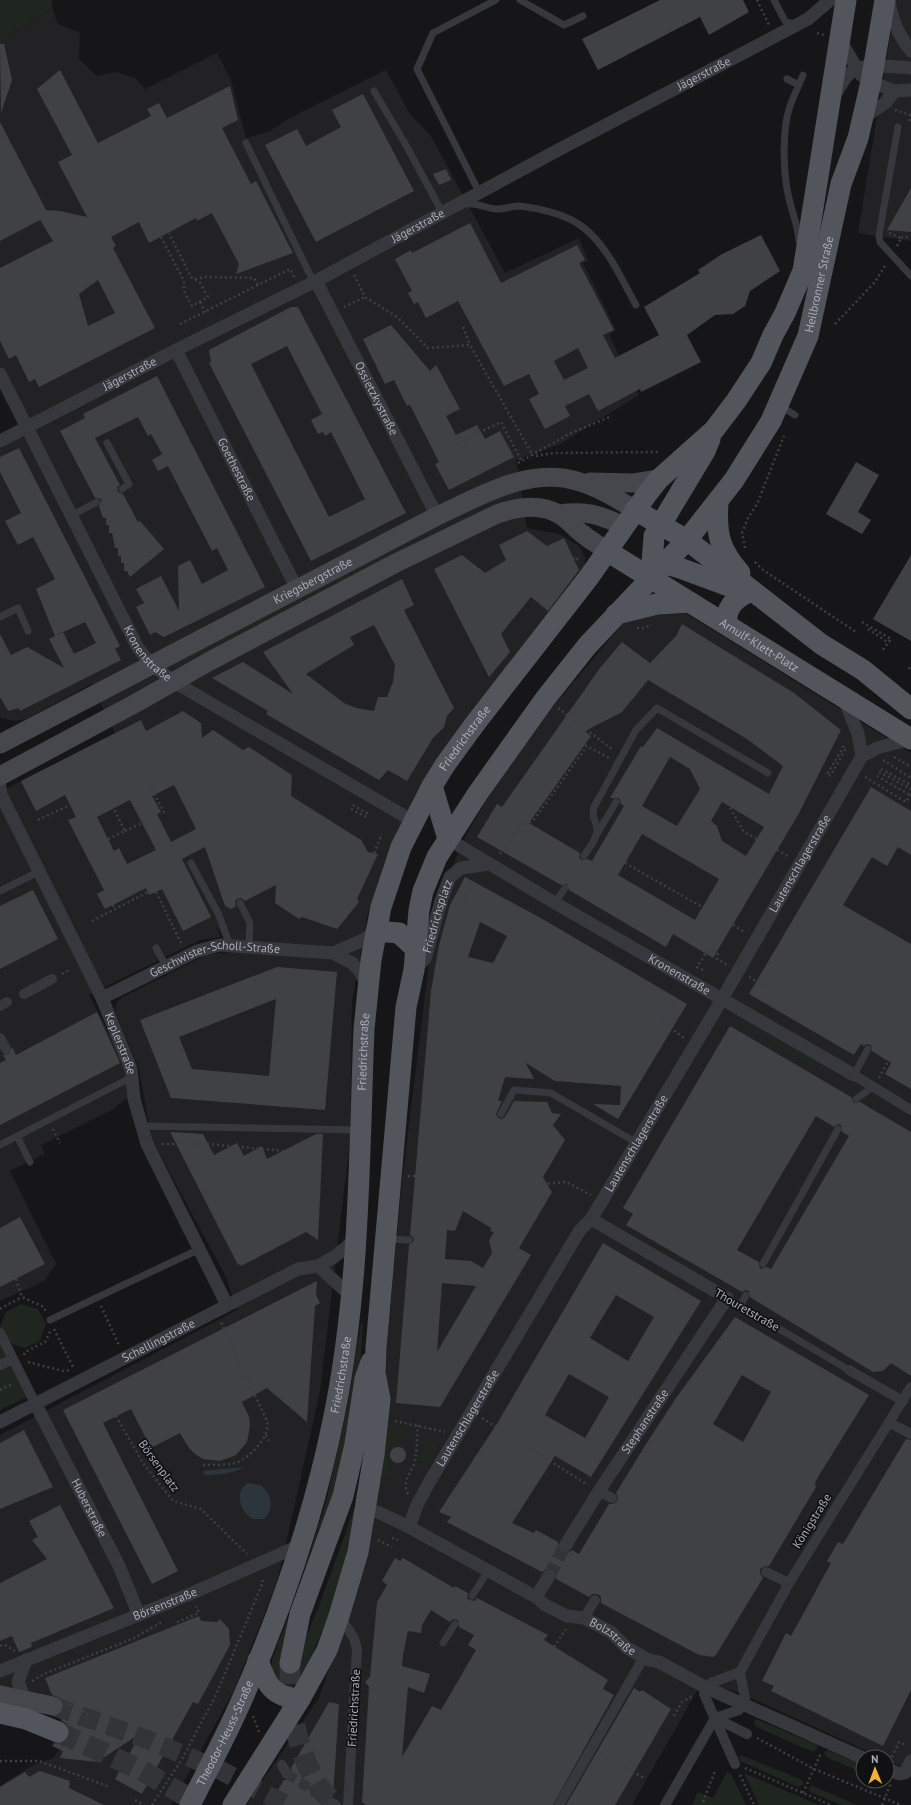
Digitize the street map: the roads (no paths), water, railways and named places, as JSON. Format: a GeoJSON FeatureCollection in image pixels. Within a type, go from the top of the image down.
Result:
{"type":"FeatureCollection","features":[{"type":"Feature","properties":{"kind":"main road","name":"Heilbronner Straße"},"geometry":{"type":"LineString","coordinates":[[643,526],[659,479],[714,430],[761,363],[773,335],[786,313],[802,270],[810,231],[817,175],[831,102],[846,0]]}},
{"type":"Feature","properties":{"kind":"main road","name":"Heilbronner Straße"},"geometry":{"type":"LineString","coordinates":[[688,539],[718,502],[755,448],[787,410],[808,336],[841,184],[858,138],[863,118],[867,73],[884,0]]}},
{"type":"Feature","properties":{"kind":"main road"},"geometry":{"type":"LineString","coordinates":[[643,526],[705,451],[714,430]]}},
{"type":"Feature","properties":{"kind":"main road","name":"Kriegsbergstraße"},"geometry":{"type":"LineString","coordinates":[[0,744],[437,516],[521,481],[548,477],[565,478],[580,482],[608,494],[643,526]]}},
{"type":"Feature","properties":{"kind":"main road"},"geometry":{"type":"LineString","coordinates":[[580,482],[634,483],[659,479]]}},
{"type":"Feature","properties":{"kind":"main road"},"geometry":{"type":"LineString","coordinates":[[718,502],[718,531],[722,548],[730,562],[754,594]]}},
{"type":"Feature","properties":{"kind":"main road","name":"Kriegsbergstraße"},"geometry":{"type":"LineString","coordinates":[[0,776],[389,566],[512,508],[530,507],[550,510],[560,514],[582,534],[607,551]]}},
{"type":"Feature","properties":{"kind":"main road"},"geometry":{"type":"LineString","coordinates":[[560,514],[576,512],[590,513],[688,539],[754,594],[821,644],[863,670],[906,700]]}},
{"type":"Feature","properties":{"kind":"main road"},"geometry":{"type":"LineString","coordinates":[[643,526],[654,565]]}},
{"type":"Feature","properties":{"kind":"main road","name":"Friedrichstraße"},"geometry":{"type":"LineString","coordinates":[[258,1660],[301,1544],[323,1467],[334,1415],[351,1296],[355,1240],[364,1029],[368,988],[376,931],[392,871],[413,821],[444,765],[607,551],[643,526]]}},
{"type":"Feature","properties":{"kind":"main road"},"geometry":{"type":"LineString","coordinates":[[232,1805],[300,1699],[327,1650],[358,1552],[366,1509],[380,1399],[376,1373],[376,1348],[406,1007],[414,970],[415,948],[423,891],[437,857],[448,839],[546,699],[654,565],[688,539]]}},
{"type":"Feature","properties":{"kind":"main road","name":"Arnulf-Klett-Platz"},"geometry":{"type":"LineString","coordinates":[[607,551],[654,565],[690,602],[911,739]]}},
{"type":"Feature","properties":{"kind":"main road"},"geometry":{"type":"LineString","coordinates":[[654,565],[754,594]]}},
{"type":"Feature","properties":{"kind":"main road"},"geometry":{"type":"LineString","coordinates":[[727,624],[727,613],[730,606],[754,594]]}},
{"type":"Feature","properties":{"kind":"main road"},"geometry":{"type":"LineString","coordinates":[[616,614],[658,604],[690,602]]}},
{"type":"Feature","properties":{"kind":"main road"},"geometry":{"type":"LineString","coordinates":[[432,786],[448,839]]}},
{"type":"Feature","properties":{"kind":"main road"},"geometry":{"type":"LineString","coordinates":[[376,931],[399,933],[415,948]]}},
{"type":"Feature","properties":{"kind":"main road"},"geometry":{"type":"LineString","coordinates":[[290,1663],[300,1614],[344,1496],[354,1451],[365,1379],[376,1348]]}},
{"type":"Feature","properties":{"kind":"main road"},"geometry":{"type":"LineString","coordinates":[[258,1660],[264,1679],[272,1690],[288,1698],[300,1699]]}},
{"type":"Feature","properties":{"kind":"main road","name":"Theodor-Heuss-Straße"},"geometry":{"type":"LineString","coordinates":[[190,1805],[240,1704],[258,1660]]}},
{"type":"Feature","properties":{"kind":"main road"},"geometry":{"type":"LineString","coordinates":[[9,1695],[59,1704]]}},
{"type":"Feature","properties":{"kind":"main road"},"geometry":{"type":"LineString","coordinates":[[9,1695],[26,1719],[58,1732]]}},
{"type":"Feature","properties":{"kind":"street","name":"Jägerstraße"},"geometry":{"type":"LineString","coordinates":[[0,441],[176,350],[348,264],[457,204],[808,19],[830,0]]}},
{"type":"Feature","properties":{"kind":"street"},"geometry":{"type":"LineString","coordinates":[[889,0],[891,16],[897,31],[911,51]]}},
{"type":"Feature","properties":{"kind":"street"},"geometry":{"type":"LineString","coordinates":[[840,40],[867,73],[895,91],[911,90]]}},
{"type":"Feature","properties":{"kind":"street"},"geometry":{"type":"LineString","coordinates":[[831,102],[846,76],[911,68]]}},
{"type":"Feature","properties":{"kind":"street"},"geometry":{"type":"LineString","coordinates":[[863,118],[885,102],[895,91]]}},
{"type":"Feature","properties":{"kind":"street","name":"Ossietzkystraße"},"geometry":{"type":"LineString","coordinates":[[315,281],[333,313],[437,516]]}},
{"type":"Feature","properties":{"kind":"street","name":"Goethestraße"},"geometry":{"type":"LineString","coordinates":[[176,350],[297,590]]}},
{"type":"Feature","properties":{"kind":"street","name":"Kronenstraße"},"geometry":{"type":"LineString","coordinates":[[0,374],[72,515],[132,638],[151,664],[174,682],[413,821]]}},
{"type":"Feature","properties":{"kind":"street"},"geometry":{"type":"LineString","coordinates":[[844,698],[857,728],[862,756],[877,748],[911,739]]}},
{"type":"Feature","properties":{"kind":"street","name":"Lautenschlagerstraße"},"geometry":{"type":"LineString","coordinates":[[409,1527],[417,1505],[461,1430],[580,1230],[591,1219],[695,1045],[862,756]]}},
{"type":"Feature","properties":{"kind":"street","name":"Keplerstraße"},"geometry":{"type":"LineString","coordinates":[[0,787],[1,795],[102,998],[127,1058],[132,1077],[134,1099],[147,1144],[227,1305]]}},
{"type":"Feature","properties":{"kind":"street","name":"Kronenstraße"},"geometry":{"type":"LineString","coordinates":[[448,839],[555,903],[854,1075],[911,1110]]}},
{"type":"Feature","properties":{"kind":"street","name":"Friedrichsplatz"},"geometry":{"type":"LineString","coordinates":[[414,970],[425,959],[441,901],[450,877],[461,868],[491,864]]}},
{"type":"Feature","properties":{"kind":"street","name":"Geschwister-Scholl-Straße"},"geometry":{"type":"LineString","coordinates":[[333,953],[363,940],[376,931]]}},
{"type":"Feature","properties":{"kind":"street","name":"Geschwister-Scholl-Straße"},"geometry":{"type":"LineString","coordinates":[[102,998],[208,947],[230,944],[333,953],[352,963],[360,971],[368,988]]}},
{"type":"Feature","properties":{"kind":"street"},"geometry":{"type":"LineString","coordinates":[[24,994],[52,979]]}},
{"type":"Feature","properties":{"kind":"street"},"geometry":{"type":"LineString","coordinates":[[0,1038],[6,1048]]}},
{"type":"Feature","properties":{"kind":"street","name":"Thouretstraße"},"geometry":{"type":"LineString","coordinates":[[591,1219],[727,1298]]}},
{"type":"Feature","properties":{"kind":"street","name":"Schellingstraße"},"geometry":{"type":"LineString","coordinates":[[0,1422],[298,1269],[318,1266],[355,1240]]}},
{"type":"Feature","properties":{"kind":"street"},"geometry":{"type":"LineString","coordinates":[[318,1266],[351,1296]]}},
{"type":"Feature","properties":{"kind":"street","name":"Stephanstraße"},"geometry":{"type":"LineString","coordinates":[[565,1546],[599,1491],[727,1298]]}},
{"type":"Feature","properties":{"kind":"street"},"geometry":{"type":"LineString","coordinates":[[0,1333],[35,1403]]}},
{"type":"Feature","properties":{"kind":"street"},"geometry":{"type":"LineString","coordinates":[[0,1365],[13,1358]]}},
{"type":"Feature","properties":{"kind":"street","name":"Thouretstraße"},"geometry":{"type":"LineString","coordinates":[[850,1370],[903,1401]]}},
{"type":"Feature","properties":{"kind":"street","name":"Königstraße"},"geometry":{"type":"LineString","coordinates":[[740,1672],[789,1583],[911,1387]]}},
{"type":"Feature","properties":{"kind":"street","name":"Huberstraße"},"geometry":{"type":"LineString","coordinates":[[35,1403],[119,1566],[139,1615]]}},
{"type":"Feature","properties":{"kind":"street"},"geometry":{"type":"LineString","coordinates":[[890,1422],[911,1434]]}},
{"type":"Feature","properties":{"kind":"street"},"geometry":{"type":"LineString","coordinates":[[599,1491],[612,1498]]}},
{"type":"Feature","properties":{"kind":"street","name":"Bolzstraße"},"geometry":{"type":"LineString","coordinates":[[366,1509],[380,1513],[409,1527],[536,1597],[545,1605],[611,1632],[626,1648],[644,1657],[659,1662],[707,1688],[855,1754]]}},
{"type":"Feature","properties":{"kind":"street","name":"Börsenstraße"},"geometry":{"type":"LineString","coordinates":[[0,1671],[139,1615],[255,1566],[301,1544]]}},
{"type":"Feature","properties":{"kind":"street"},"geometry":{"type":"LineString","coordinates":[[766,1572],[789,1583]]}},
{"type":"Feature","properties":{"kind":"street"},"geometry":{"type":"LineString","coordinates":[[536,1597],[548,1576]]}},
{"type":"Feature","properties":{"kind":"street"},"geometry":{"type":"LineString","coordinates":[[578,1618],[594,1600]]}},
{"type":"Feature","properties":{"kind":"street","name":"Friedrichstraße"},"geometry":{"type":"LineString","coordinates":[[339,1616],[354,1638],[357,1648],[348,1805]]}},
{"type":"Feature","properties":{"kind":"street"},"geometry":{"type":"LineString","coordinates":[[559,1805],[644,1657]]}},
{"type":"Feature","properties":{"kind":"street"},"geometry":{"type":"LineString","coordinates":[[9,1695],[26,1660]]}},
{"type":"Feature","properties":{"kind":"street"},"geometry":{"type":"LineString","coordinates":[[711,1683],[740,1672],[745,1698]]}},
{"type":"Feature","properties":{"kind":"street"},"geometry":{"type":"LineString","coordinates":[[704,1694],[735,1764]]}},
{"type":"Feature","properties":{"kind":"street"},"geometry":{"type":"LineString","coordinates":[[665,1805],[715,1718],[739,1710]]}},
{"type":"Feature","properties":{"kind":"street"},"geometry":{"type":"LineString","coordinates":[[715,1718],[747,1734]]}},
{"type":"Feature","properties":{"kind":"street"},"geometry":{"type":"LineString","coordinates":[[895,1772],[904,1773],[911,1761]]}},
{"type":"Feature","properties":{"kind":"street"},"geometry":{"type":"LineString","coordinates":[[282,1765],[287,1774]]}},
{"type":"Feature","properties":{"kind":"lane"},"geometry":{"type":"LineString","coordinates":[[480,192],[417,69],[433,33],[496,0]]}},
{"type":"Feature","properties":{"kind":"lane"},"geometry":{"type":"LineString","coordinates":[[520,0],[564,25],[583,16]]}},
{"type":"Feature","properties":{"kind":"lane"},"geometry":{"type":"LineString","coordinates":[[774,0],[785,21],[796,25]]}},
{"type":"Feature","properties":{"kind":"lane"},"geometry":{"type":"LineString","coordinates":[[802,270],[798,231],[788,194],[785,175],[786,124],[790,106],[803,75]]}},
{"type":"Feature","properties":{"kind":"lane"},"geometry":{"type":"LineString","coordinates":[[787,78],[799,84]]}},
{"type":"Feature","properties":{"kind":"lane"},"geometry":{"type":"LineString","coordinates":[[374,91],[407,147],[442,212]]}},
{"type":"Feature","properties":{"kind":"lane"},"geometry":{"type":"LineString","coordinates":[[898,127],[879,235],[880,242],[911,276]]}},
{"type":"Feature","properties":{"kind":"lane"},"geometry":{"type":"LineString","coordinates":[[246,143],[315,281]]}},
{"type":"Feature","properties":{"kind":"lane"},"geometry":{"type":"LineString","coordinates":[[457,204],[472,203],[497,209],[517,206],[562,216],[581,225],[602,246],[636,305]]}},
{"type":"Feature","properties":{"kind":"lane"},"geometry":{"type":"LineString","coordinates":[[107,443],[129,484],[122,488]]}},
{"type":"Feature","properties":{"kind":"lane"},"geometry":{"type":"LineString","coordinates":[[72,515],[97,502]]}},
{"type":"Feature","properties":{"kind":"lane"},"geometry":{"type":"LineString","coordinates":[[0,617],[18,608],[28,631]]}},
{"type":"Feature","properties":{"kind":"lane"},"geometry":{"type":"LineString","coordinates":[[596,837],[597,830],[592,817],[594,807],[636,730],[657,708],[768,773]]}},
{"type":"Feature","properties":{"kind":"lane"},"geometry":{"type":"LineString","coordinates":[[584,856],[616,802]]}},
{"type":"Feature","properties":{"kind":"lane"},"geometry":{"type":"LineString","coordinates":[[190,863],[218,913],[230,944]]}},
{"type":"Feature","properties":{"kind":"lane"},"geometry":{"type":"LineString","coordinates":[[0,891],[40,871]]}},
{"type":"Feature","properties":{"kind":"lane"},"geometry":{"type":"LineString","coordinates":[[555,903],[565,888]]}},
{"type":"Feature","properties":{"kind":"lane"},"geometry":{"type":"LineString","coordinates":[[240,903],[250,923],[249,946]]}},
{"type":"Feature","properties":{"kind":"lane"},"geometry":{"type":"LineString","coordinates":[[156,948],[166,966]]}},
{"type":"Feature","properties":{"kind":"lane"},"geometry":{"type":"LineString","coordinates":[[854,1075],[868,1049]]}},
{"type":"Feature","properties":{"kind":"lane"},"geometry":{"type":"LineString","coordinates":[[0,1145],[132,1077]]}},
{"type":"Feature","properties":{"kind":"lane"},"geometry":{"type":"LineString","coordinates":[[856,1099],[874,1088]]}},
{"type":"Feature","properties":{"kind":"lane"},"geometry":{"type":"LineString","coordinates":[[501,1114],[514,1090],[551,1093],[636,1143]]}},
{"type":"Feature","properties":{"kind":"lane"},"geometry":{"type":"LineString","coordinates":[[141,1126],[360,1130]]}},
{"type":"Feature","properties":{"kind":"lane"},"geometry":{"type":"LineString","coordinates":[[763,1264],[838,1129]]}},
{"type":"Feature","properties":{"kind":"lane"},"geometry":{"type":"LineString","coordinates":[[18,1136],[30,1162]]}},
{"type":"Feature","properties":{"kind":"lane"},"geometry":{"type":"LineString","coordinates":[[386,1239],[409,1240]]}},
{"type":"Feature","properties":{"kind":"lane"},"geometry":{"type":"LineString","coordinates":[[52,1323],[130,1281],[200,1250]]}},
{"type":"Feature","properties":{"kind":"lane"},"geometry":{"type":"LineString","coordinates":[[740,1306],[746,1295]]}},
{"type":"Feature","properties":{"kind":"lane","name":"Thouretstraße"},"geometry":{"type":"LineString","coordinates":[[727,1298],[850,1370]]}},
{"type":"Feature","properties":{"kind":"lane"},"geometry":{"type":"LineString","coordinates":[[472,1596],[488,1571]]}},
{"type":"Feature","properties":{"kind":"lane"},"geometry":{"type":"LineString","coordinates":[[443,1643],[455,1624]]}},
{"type":"Feature","properties":{"kind":"tunnel"},"geometry":{"type":"LineString","coordinates":[[549,1576],[565,1546]]}},
{"type":"Feature","properties":{"kind":"tunnel"},"geometry":{"type":"LineString","coordinates":[[290,1663],[291,1695],[299,1743],[311,1773],[319,1787],[336,1805]]}},
{"type":"Feature","properties":{"kind":"tunnel"},"geometry":{"type":"LineString","coordinates":[[53,1706],[146,1739],[220,1770],[287,1805]]}},
{"type":"Feature","properties":{"kind":"tunnel"},"geometry":{"type":"LineString","coordinates":[[58,1732],[141,1770],[201,1805]]}},
{"type":"Feature","properties":{"kind":"tunnel"},"geometry":{"type":"LineString","coordinates":[[287,1774],[332,1803]]}}]}
